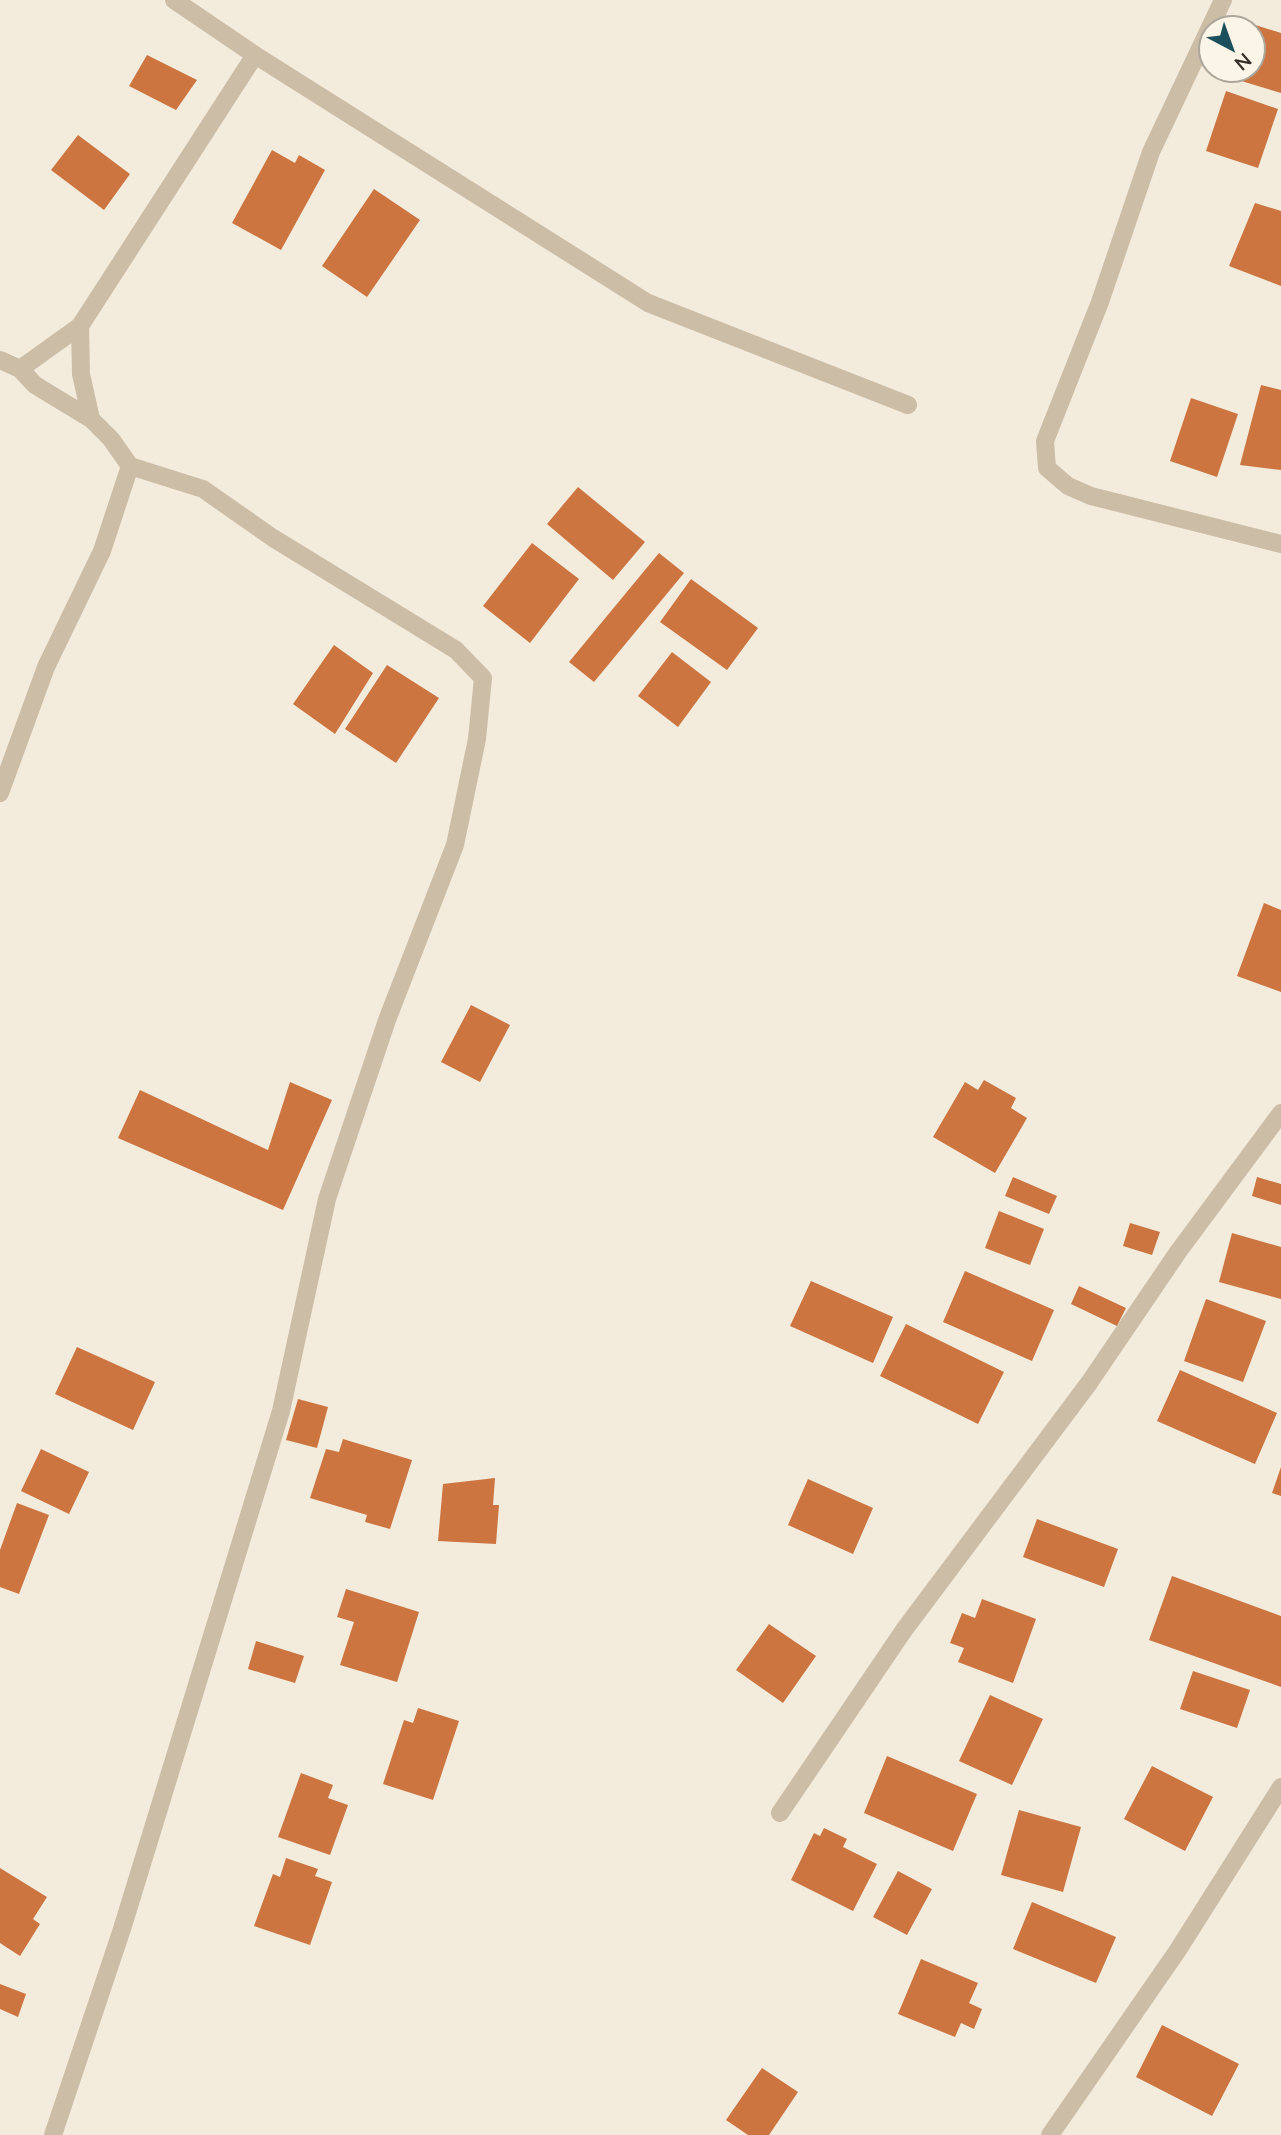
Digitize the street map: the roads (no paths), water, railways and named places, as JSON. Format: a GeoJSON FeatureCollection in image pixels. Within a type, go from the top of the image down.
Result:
{"type":"FeatureCollection","features":[{"type":"Feature","properties":{"kind":"street"},"geometry":{"type":"LineString","coordinates":[[174,0],[255,55],[648,303],[908,405]]}},
{"type":"Feature","properties":{"kind":"street"},"geometry":{"type":"LineString","coordinates":[[1223,0],[1152,152],[1100,302],[1045,441],[1047,468],[1068,486],[1091,496],[1281,544]]}},
{"type":"Feature","properties":{"kind":"street"},"geometry":{"type":"LineString","coordinates":[[20,369],[80,326],[255,55]]}},
{"type":"Feature","properties":{"kind":"street"},"geometry":{"type":"LineString","coordinates":[[80,326],[81,374],[91,419]]}},
{"type":"Feature","properties":{"kind":"street"},"geometry":{"type":"LineString","coordinates":[[0,360],[20,369],[35,385],[91,419],[111,439],[130,466],[203,488],[273,538],[456,650],[483,678],[482,703],[455,845],[387,1020],[327,1199],[281,1411],[122,1929],[53,2135]]}},
{"type":"Feature","properties":{"kind":"street"},"geometry":{"type":"LineString","coordinates":[[0,793],[51,657],[102,551],[130,466]]}},
{"type":"Feature","properties":{"kind":"street"},"geometry":{"type":"LineString","coordinates":[[780,1813],[904,1630],[1073,1405],[1178,1252],[1281,1113]]}},
{"type":"Feature","properties":{"kind":"street"},"geometry":{"type":"LineString","coordinates":[[1050,2135],[1178,1950],[1281,1787]]}}]}
